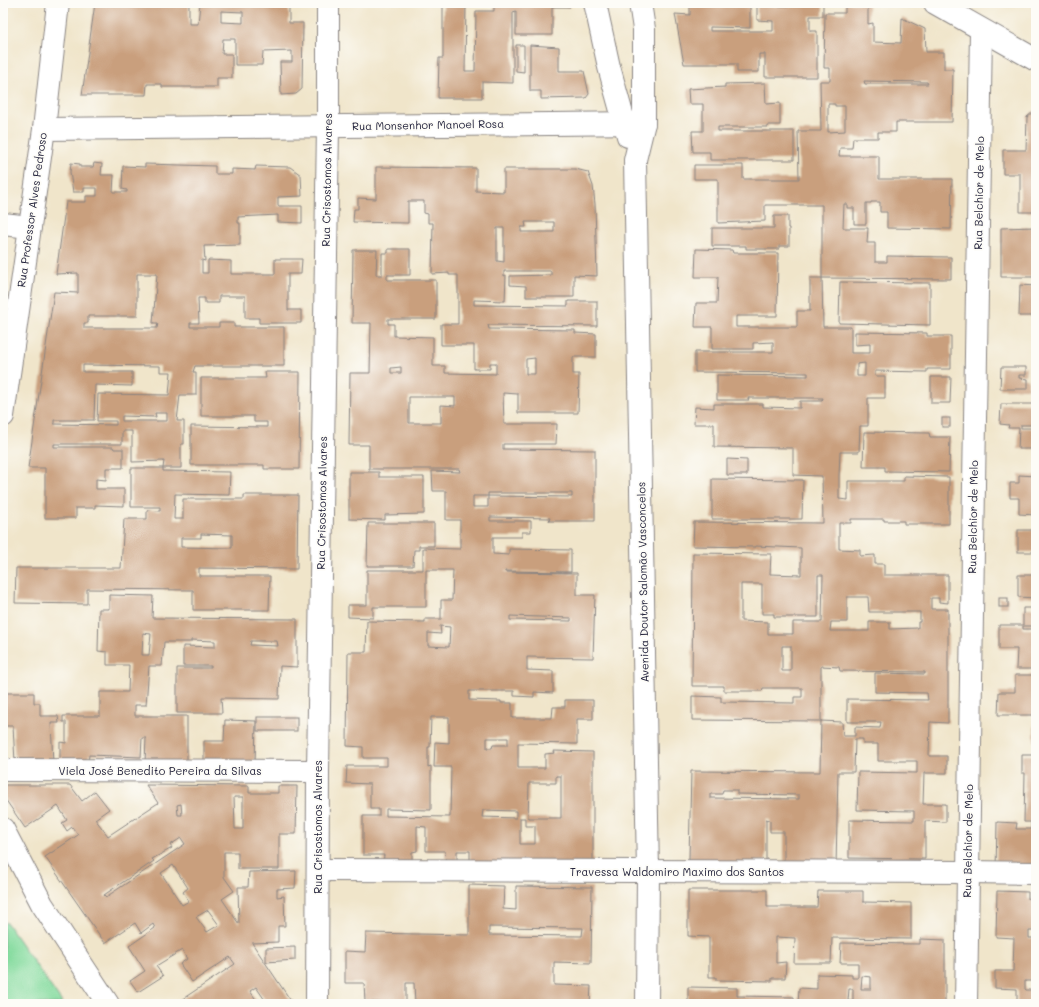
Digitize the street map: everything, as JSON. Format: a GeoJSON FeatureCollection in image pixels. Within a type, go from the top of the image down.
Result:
{"type":"FeatureCollection","features":[{"type":"Feature","properties":{"kind":"street","name":"Rua Professor Alves Pedroso"},"geometry":{"type":"LineString","coordinates":[[3,416],[44,129],[58,3]]}},
{"type":"Feature","properties":{"kind":"street","name":"Rua Crisostomos Alvares"},"geometry":{"type":"LineString","coordinates":[[317,1004],[318,771],[328,126],[328,3]]}},
{"type":"Feature","properties":{"kind":"street","name":"Avenida Doutor Salomão Vasconcelos"},"geometry":{"type":"LineString","coordinates":[[595,3],[634,123]]}},
{"type":"Feature","properties":{"kind":"street","name":"Avenida Doutor Salomão Vasconcelos"},"geometry":{"type":"LineString","coordinates":[[640,3],[644,29],[634,123],[648,872],[647,1004]]}},
{"type":"Feature","properties":{"kind":"street"},"geometry":{"type":"LineString","coordinates":[[935,3],[1036,60]]}},
{"type":"Feature","properties":{"kind":"street","name":"Rua Belchior de Melo"},"geometry":{"type":"LineString","coordinates":[[966,1004],[981,30]]}},
{"type":"Feature","properties":{"kind":"street","name":"Rua Monsenhor Manoel Rosa"},"geometry":{"type":"LineString","coordinates":[[44,129],[634,123]]}},
{"type":"Feature","properties":{"kind":"street"},"geometry":{"type":"LineString","coordinates":[[3,224],[30,227]]}},
{"type":"Feature","properties":{"kind":"street","name":"Viela José Benedito Pereira da Silvas"},"geometry":{"type":"LineString","coordinates":[[3,770],[318,771]]}},
{"type":"Feature","properties":{"kind":"street"},"geometry":{"type":"LineString","coordinates":[[3,829],[42,904],[108,1004]]}},
{"type":"Feature","properties":{"kind":"street","name":"Travessa Waldomiro Maximo dos Santos"},"geometry":{"type":"LineString","coordinates":[[318,870],[1036,873]]}},
{"type":"Feature","properties":{"kind":"green space"},"geometry":{"type":"Polygon","coordinates":[[[6,922],[63,1004],[3,1004],[3,924],[6,922]]]}},
{"type":"Feature","properties":{"kind":"building"},"geometry":{"type":"Polygon","coordinates":[[[95,3],[189,3],[189,24],[198,24],[200,3],[289,3],[289,23],[303,23],[302,89],[296,94],[281,95],[280,62],[292,62],[292,51],[263,52],[262,65],[235,65],[235,39],[223,39],[222,54],[232,54],[232,78],[217,78],[217,87],[162,87],[162,84],[147,84],[146,95],[82,95],[95,3]],[[221,11],[221,22],[243,23],[243,12],[221,11]]]}},
{"type":"Feature","properties":{"kind":"building"},"geometry":{"type":"Polygon","coordinates":[[[443,3],[466,3],[465,71],[475,71],[476,11],[494,11],[494,3],[569,3],[570,7],[552,7],[552,35],[516,35],[516,11],[513,12],[513,83],[482,82],[482,98],[438,98],[439,58],[443,58],[443,3]]]}},
{"type":"Feature","properties":{"kind":"building"},"geometry":{"type":"Polygon","coordinates":[[[690,3],[750,4],[750,28],[710,27],[710,31],[773,31],[773,21],[757,20],[757,3],[773,3],[773,6],[793,6],[793,3],[823,3],[823,16],[810,16],[810,31],[817,31],[817,77],[765,77],[765,54],[759,54],[759,72],[737,72],[737,64],[684,64],[675,14],[690,15],[690,3]]]}},
{"type":"Feature","properties":{"kind":"building"},"geometry":{"type":"Polygon","coordinates":[[[845,3],[868,3],[868,24],[873,23],[873,42],[901,43],[902,18],[925,29],[926,52],[944,52],[944,69],[953,69],[952,122],[896,122],[896,132],[878,132],[878,138],[853,138],[852,148],[840,148],[839,156],[879,156],[879,179],[952,179],[951,229],[887,228],[887,212],[880,212],[880,202],[866,203],[866,224],[854,224],[854,208],[847,208],[847,204],[844,204],[843,228],[868,228],[867,243],[875,243],[875,262],[887,262],[887,256],[951,257],[951,279],[822,278],[822,205],[765,205],[765,221],[718,223],[718,179],[694,179],[694,165],[743,165],[743,179],[799,179],[798,131],[821,131],[820,81],[830,81],[830,68],[824,68],[825,13],[845,13],[845,3]],[[864,81],[865,84],[928,84],[927,82],[864,81]],[[828,104],[828,132],[845,131],[845,106],[828,104]]]}},
{"type":"Feature","properties":{"kind":"building"},"geometry":{"type":"Polygon","coordinates":[[[516,45],[524,45],[524,72],[516,71],[516,45]]]}},
{"type":"Feature","properties":{"kind":"building"},"geometry":{"type":"Polygon","coordinates":[[[530,45],[559,47],[559,71],[584,71],[589,94],[586,98],[541,99],[541,91],[530,91],[530,45]]]}},
{"type":"Feature","properties":{"kind":"building"},"geometry":{"type":"Polygon","coordinates":[[[765,83],[766,104],[780,103],[780,125],[768,125],[768,127],[718,127],[718,131],[794,131],[794,160],[710,160],[710,152],[693,152],[692,131],[703,131],[703,104],[689,104],[688,89],[725,87],[725,84],[765,83]]]}},
{"type":"Feature","properties":{"kind":"building"},"geometry":{"type":"Polygon","coordinates":[[[1036,111],[1036,212],[1020,212],[1020,174],[1003,174],[1003,150],[1026,150],[1027,117],[1036,111]]]}},
{"type":"Feature","properties":{"kind":"building"},"geometry":{"type":"Polygon","coordinates":[[[71,163],[80,164],[80,167],[93,167],[94,163],[102,164],[101,175],[114,175],[113,192],[127,192],[127,190],[122,189],[123,166],[145,167],[145,164],[215,166],[215,174],[232,174],[232,169],[255,170],[256,166],[290,167],[301,175],[302,196],[278,197],[278,206],[302,206],[302,223],[278,222],[278,215],[238,217],[238,223],[240,223],[240,245],[204,246],[205,261],[202,260],[202,273],[208,273],[208,260],[231,261],[231,274],[275,274],[275,259],[302,259],[301,274],[288,274],[288,310],[301,310],[301,323],[259,323],[259,318],[245,318],[245,296],[219,296],[219,303],[205,303],[205,298],[198,298],[199,323],[190,323],[190,327],[219,327],[219,323],[234,323],[234,327],[284,327],[284,366],[195,366],[193,372],[196,372],[196,395],[180,395],[177,421],[184,421],[184,444],[181,444],[181,468],[163,468],[164,461],[132,462],[132,431],[122,431],[122,444],[54,444],[54,447],[113,447],[114,449],[123,449],[123,468],[106,468],[106,480],[96,479],[96,489],[124,489],[124,506],[95,505],[95,508],[76,508],[76,518],[45,518],[45,468],[28,468],[54,292],[78,293],[78,273],[56,274],[66,202],[86,202],[86,196],[97,196],[97,188],[84,188],[84,192],[73,192],[70,172],[71,163]],[[137,274],[137,316],[88,316],[88,323],[84,323],[84,328],[157,328],[158,323],[153,323],[157,274],[137,274]],[[83,365],[83,372],[132,372],[132,386],[95,385],[94,420],[54,420],[54,424],[116,425],[116,421],[97,421],[98,394],[169,395],[171,372],[160,372],[160,366],[83,365]],[[155,413],[156,417],[122,416],[122,421],[167,421],[167,413],[155,413]]]}},
{"type":"Feature","properties":{"kind":"building"},"geometry":{"type":"Polygon","coordinates":[[[376,167],[476,168],[476,191],[504,192],[504,169],[575,169],[588,172],[593,186],[597,276],[574,275],[574,297],[526,297],[526,286],[510,285],[510,276],[551,275],[551,271],[504,271],[504,276],[506,275],[505,301],[474,300],[474,305],[568,306],[568,301],[597,301],[597,326],[488,325],[489,329],[575,330],[575,333],[596,334],[596,357],[573,357],[573,374],[579,374],[578,413],[518,413],[518,394],[503,393],[504,424],[557,424],[556,444],[503,444],[503,449],[595,450],[595,521],[549,521],[550,518],[490,517],[490,521],[531,521],[531,532],[522,532],[522,537],[493,537],[493,554],[509,555],[509,549],[571,550],[571,572],[505,572],[577,573],[577,595],[595,595],[593,658],[527,657],[527,670],[553,671],[553,693],[534,692],[534,697],[514,696],[514,691],[469,691],[469,700],[501,701],[501,703],[512,703],[512,718],[552,718],[553,707],[565,707],[565,700],[593,700],[593,719],[577,719],[577,744],[518,743],[518,768],[545,768],[545,754],[555,753],[554,751],[593,752],[593,865],[470,864],[470,851],[457,851],[457,864],[446,864],[445,851],[426,851],[426,827],[417,826],[417,851],[412,852],[412,864],[383,864],[384,855],[363,855],[363,816],[379,816],[379,809],[370,809],[370,784],[346,783],[347,766],[387,766],[387,758],[363,758],[363,747],[347,746],[348,652],[366,652],[367,621],[425,622],[425,619],[441,619],[441,600],[452,600],[453,570],[426,570],[426,607],[373,607],[373,618],[348,617],[348,605],[367,605],[367,570],[423,570],[423,548],[460,549],[460,520],[446,520],[446,491],[433,491],[432,471],[460,472],[459,469],[369,469],[369,445],[349,445],[350,373],[370,373],[371,323],[352,323],[353,250],[377,250],[376,275],[382,275],[382,253],[388,253],[388,249],[410,249],[410,275],[387,275],[387,280],[436,280],[436,319],[388,319],[388,324],[394,324],[394,336],[433,337],[433,366],[445,366],[445,373],[496,374],[496,363],[490,363],[490,369],[474,369],[474,345],[441,345],[441,324],[458,324],[458,275],[449,275],[449,273],[432,274],[433,223],[428,223],[428,214],[424,213],[424,201],[408,201],[408,223],[353,222],[354,209],[358,209],[358,198],[376,199],[376,167]],[[525,222],[526,227],[521,227],[521,232],[554,232],[554,222],[525,222]],[[497,228],[497,261],[504,262],[504,228],[497,228]],[[535,358],[526,359],[526,374],[535,374],[535,358]],[[401,367],[391,368],[391,373],[401,373],[401,367]],[[409,397],[409,423],[441,423],[441,405],[455,406],[455,397],[409,397]],[[488,493],[488,496],[572,497],[572,493],[488,493]],[[473,496],[473,507],[488,507],[488,496],[473,496]],[[510,616],[510,620],[571,621],[571,618],[510,616]],[[440,626],[441,634],[428,633],[428,646],[449,647],[450,627],[440,626]],[[431,717],[428,767],[431,766],[431,810],[386,809],[386,816],[450,817],[451,767],[434,767],[435,742],[449,743],[449,717],[431,717]],[[487,738],[487,748],[492,748],[493,745],[508,745],[508,738],[487,738]],[[556,776],[556,783],[529,783],[528,818],[561,818],[561,776],[556,776]],[[483,810],[482,817],[516,818],[516,811],[483,810]],[[520,818],[520,844],[535,844],[535,826],[525,826],[525,818],[520,818]]]}},
{"type":"Feature","properties":{"kind":"building"},"geometry":{"type":"Polygon","coordinates":[[[774,216],[788,216],[789,246],[779,246],[779,249],[746,249],[746,246],[712,246],[712,228],[774,228],[774,216]]]}},
{"type":"Feature","properties":{"kind":"building"},"geometry":{"type":"Polygon","coordinates":[[[1036,227],[1036,277],[1001,277],[1001,228],[1036,227]]]}},
{"type":"Feature","properties":{"kind":"building"},"geometry":{"type":"Polygon","coordinates":[[[696,249],[732,250],[733,253],[778,253],[777,316],[736,316],[736,327],[797,327],[797,311],[810,311],[810,278],[822,278],[823,327],[851,327],[851,353],[870,353],[870,344],[855,345],[855,332],[927,333],[927,336],[951,336],[951,369],[927,369],[927,372],[875,371],[875,376],[885,376],[885,398],[868,398],[868,426],[860,426],[859,452],[840,452],[839,476],[839,499],[848,500],[848,481],[904,481],[904,476],[949,477],[949,524],[904,524],[904,521],[884,521],[884,519],[851,519],[851,523],[839,523],[839,549],[860,550],[860,556],[875,555],[875,564],[884,564],[884,575],[948,575],[948,603],[939,602],[939,598],[931,598],[931,609],[948,609],[948,723],[930,722],[929,756],[947,756],[947,773],[924,773],[923,804],[946,804],[946,822],[925,821],[925,859],[849,858],[849,820],[914,821],[914,811],[857,810],[858,772],[917,773],[917,761],[878,761],[878,744],[863,744],[863,739],[855,739],[854,772],[838,772],[836,867],[784,866],[784,832],[770,832],[770,820],[766,819],[766,861],[696,866],[689,859],[691,771],[820,772],[821,721],[692,720],[692,696],[721,697],[721,702],[794,703],[794,697],[802,697],[802,688],[763,688],[762,691],[724,691],[724,686],[692,686],[693,553],[771,554],[770,574],[801,575],[801,548],[693,546],[694,522],[823,523],[822,476],[793,475],[793,448],[714,447],[714,424],[694,424],[695,407],[714,408],[714,404],[763,404],[763,407],[800,408],[800,401],[822,401],[823,398],[748,398],[749,400],[717,400],[717,375],[808,376],[808,373],[695,372],[695,352],[773,352],[773,342],[753,343],[753,349],[712,349],[712,327],[695,327],[696,303],[717,303],[718,277],[695,277],[696,249]],[[865,363],[857,364],[857,376],[865,376],[865,363]],[[818,575],[818,617],[774,617],[774,614],[762,614],[762,584],[741,584],[741,621],[768,622],[768,634],[793,634],[793,622],[822,622],[823,575],[818,575]],[[847,597],[847,622],[831,622],[830,631],[869,631],[869,622],[890,622],[890,629],[918,628],[918,622],[920,622],[920,612],[869,612],[868,597],[847,597]],[[782,646],[782,671],[791,671],[791,646],[782,646]],[[821,666],[821,721],[842,722],[843,736],[855,736],[855,727],[880,728],[881,722],[847,722],[847,699],[928,700],[927,693],[875,692],[875,673],[925,674],[925,672],[840,671],[839,667],[821,666]],[[723,790],[722,794],[710,794],[710,798],[799,799],[799,795],[737,794],[737,790],[723,790]]]}},
{"type":"Feature","properties":{"kind":"building"},"geometry":{"type":"Polygon","coordinates":[[[840,282],[930,283],[930,325],[839,323],[840,282]]]}},
{"type":"Feature","properties":{"kind":"building"},"geometry":{"type":"Polygon","coordinates":[[[1020,285],[1036,286],[1036,316],[1019,316],[1020,285]]]}},
{"type":"Feature","properties":{"kind":"building"},"geometry":{"type":"Polygon","coordinates":[[[1001,367],[1026,367],[1026,375],[1019,375],[1019,378],[1028,379],[1028,389],[1000,389],[1001,367]]]}},
{"type":"Feature","properties":{"kind":"building"},"geometry":{"type":"Polygon","coordinates":[[[265,372],[300,372],[299,469],[264,469],[264,465],[191,465],[191,426],[267,427],[267,422],[254,422],[254,416],[201,416],[201,378],[266,378],[265,372]]]}},
{"type":"Feature","properties":{"kind":"building"},"geometry":{"type":"Polygon","coordinates":[[[931,377],[951,377],[950,403],[931,403],[931,377]]]}},
{"type":"Feature","properties":{"kind":"building"},"geometry":{"type":"Polygon","coordinates":[[[1001,404],[1036,404],[1036,425],[1021,425],[1021,428],[1036,428],[1036,449],[1018,449],[1019,428],[1008,428],[1009,425],[1000,424],[1001,404]]]}},
{"type":"Feature","properties":{"kind":"building"},"geometry":{"type":"Polygon","coordinates":[[[942,418],[950,418],[950,427],[942,427],[942,418]]]}},
{"type":"Feature","properties":{"kind":"building"},"geometry":{"type":"Polygon","coordinates":[[[864,432],[929,433],[930,437],[950,437],[949,472],[885,471],[885,467],[863,467],[864,432]]]}},
{"type":"Feature","properties":{"kind":"building"},"geometry":{"type":"Polygon","coordinates":[[[727,459],[747,460],[747,475],[727,475],[727,459]]]}},
{"type":"Feature","properties":{"kind":"building"},"geometry":{"type":"Polygon","coordinates":[[[131,468],[163,468],[163,471],[230,472],[229,495],[175,494],[174,519],[183,519],[183,499],[244,499],[244,495],[298,495],[297,569],[199,568],[199,576],[270,576],[269,610],[193,610],[193,590],[87,589],[87,604],[15,603],[16,568],[121,568],[124,519],[147,519],[147,510],[160,511],[160,507],[131,507],[131,468]],[[201,534],[201,538],[181,538],[181,547],[232,548],[232,535],[201,534]]]}},
{"type":"Feature","properties":{"kind":"building"},"geometry":{"type":"Polygon","coordinates":[[[349,472],[379,472],[379,477],[424,477],[424,514],[385,515],[385,520],[349,519],[349,472]]]}},
{"type":"Feature","properties":{"kind":"building"},"geometry":{"type":"Polygon","coordinates":[[[1019,475],[1036,476],[1036,515],[1019,514],[1019,498],[1010,498],[1010,483],[1019,483],[1019,475]]]}},
{"type":"Feature","properties":{"kind":"building"},"geometry":{"type":"Polygon","coordinates":[[[712,479],[803,480],[802,519],[712,519],[712,479]]]}},
{"type":"Feature","properties":{"kind":"building"},"geometry":{"type":"Polygon","coordinates":[[[368,523],[434,523],[434,546],[419,546],[419,550],[414,550],[413,566],[367,566],[368,523]]]}},
{"type":"Feature","properties":{"kind":"building"},"geometry":{"type":"Polygon","coordinates":[[[1018,530],[1036,530],[1036,552],[1018,552],[1018,530]]]}},
{"type":"Feature","properties":{"kind":"building"},"geometry":{"type":"Polygon","coordinates":[[[1018,575],[1036,575],[1036,598],[1018,597],[1018,575]]]}},
{"type":"Feature","properties":{"kind":"building"},"geometry":{"type":"Polygon","coordinates":[[[109,595],[153,596],[152,618],[297,619],[297,667],[280,666],[279,699],[221,698],[222,713],[177,713],[177,668],[211,668],[211,666],[183,666],[183,646],[215,647],[215,641],[191,640],[191,642],[164,642],[162,666],[149,666],[146,705],[135,705],[135,716],[187,716],[187,764],[145,763],[146,738],[142,738],[141,757],[89,755],[88,763],[60,763],[60,742],[66,743],[66,722],[63,722],[63,716],[100,716],[100,692],[128,692],[129,665],[107,665],[107,652],[98,651],[99,609],[109,609],[109,595]],[[143,633],[142,655],[149,655],[151,634],[143,633]],[[251,641],[250,645],[278,646],[277,641],[251,641]]]}},
{"type":"Feature","properties":{"kind":"building"},"geometry":{"type":"Polygon","coordinates":[[[999,598],[1008,598],[1008,607],[999,607],[999,598]]]}},
{"type":"Feature","properties":{"kind":"building"},"geometry":{"type":"Polygon","coordinates":[[[1023,608],[1036,608],[1036,626],[1023,626],[1023,629],[1036,629],[1036,669],[1016,669],[1017,649],[999,649],[999,625],[1023,625],[1023,608]]]}},
{"type":"Feature","properties":{"kind":"building"},"geometry":{"type":"Polygon","coordinates":[[[1015,675],[1036,675],[1036,715],[998,715],[999,692],[1015,692],[1015,675]]]}},
{"type":"Feature","properties":{"kind":"building"},"geometry":{"type":"Polygon","coordinates":[[[3,693],[34,693],[34,703],[40,703],[40,716],[58,716],[59,723],[51,723],[53,763],[15,762],[13,726],[3,726],[3,693]]]}},
{"type":"Feature","properties":{"kind":"building"},"geometry":{"type":"Polygon","coordinates":[[[257,717],[297,717],[297,731],[257,731],[257,717]]]}},
{"type":"Feature","properties":{"kind":"building"},"geometry":{"type":"Polygon","coordinates":[[[225,720],[256,721],[255,764],[204,764],[204,741],[224,741],[225,720]]]}},
{"type":"Feature","properties":{"kind":"building"},"geometry":{"type":"Polygon","coordinates":[[[1034,725],[1036,725],[1036,741],[1034,741],[1034,725]]]}},
{"type":"Feature","properties":{"kind":"building"},"geometry":{"type":"Polygon","coordinates":[[[1022,755],[1036,755],[1036,871],[996,870],[997,822],[1017,823],[1016,829],[1031,829],[1031,822],[1024,822],[1025,773],[1022,773],[1022,755]]]}},
{"type":"Feature","properties":{"kind":"building"},"geometry":{"type":"Polygon","coordinates":[[[3,785],[70,785],[82,801],[95,791],[109,809],[95,819],[108,836],[158,803],[146,785],[249,786],[249,793],[278,793],[278,786],[297,786],[296,834],[279,834],[279,869],[238,869],[238,852],[224,852],[224,877],[234,891],[222,899],[239,924],[238,887],[248,887],[249,872],[296,871],[295,888],[277,889],[277,897],[284,896],[285,926],[278,926],[278,942],[252,943],[293,1004],[265,1004],[267,1003],[256,987],[250,991],[259,1004],[175,1004],[235,964],[230,957],[192,982],[180,964],[187,959],[182,950],[156,966],[163,976],[138,992],[130,981],[145,971],[129,946],[155,928],[153,924],[141,933],[135,923],[105,943],[45,857],[78,835],[72,827],[67,831],[62,823],[67,820],[58,806],[25,828],[3,796],[3,785]],[[234,797],[235,829],[243,829],[243,797],[234,797]],[[181,804],[177,805],[178,815],[182,815],[181,804]],[[181,838],[170,845],[172,848],[152,859],[154,861],[104,895],[106,897],[185,844],[181,838]],[[173,865],[161,873],[182,905],[189,901],[183,892],[188,888],[173,865]],[[208,910],[196,917],[207,932],[219,925],[208,910]]]}},
{"type":"Feature","properties":{"kind":"building"},"geometry":{"type":"Polygon","coordinates":[[[469,885],[504,886],[503,909],[516,910],[516,886],[592,887],[591,963],[554,962],[554,985],[591,986],[590,1004],[415,1004],[414,983],[406,983],[406,1003],[365,1002],[364,983],[345,983],[345,951],[365,952],[366,933],[469,935],[469,885]],[[489,927],[489,935],[582,936],[583,928],[489,927]]]}},
{"type":"Feature","properties":{"kind":"building"},"geometry":{"type":"Polygon","coordinates":[[[688,890],[767,890],[767,907],[817,907],[818,891],[863,891],[863,902],[911,903],[911,939],[832,938],[831,963],[794,963],[795,938],[776,937],[776,963],[786,962],[785,978],[772,978],[772,981],[716,980],[716,977],[709,977],[709,937],[688,936],[688,890]]]}},
{"type":"Feature","properties":{"kind":"building"},"geometry":{"type":"Polygon","coordinates":[[[997,891],[1028,892],[1028,899],[1036,899],[1036,931],[1029,931],[1029,938],[1036,938],[1036,981],[1025,981],[1025,989],[1036,990],[1036,1004],[1017,1004],[1017,989],[995,988],[995,971],[1013,971],[1014,938],[996,937],[997,891]]]}},
{"type":"Feature","properties":{"kind":"building"},"geometry":{"type":"Polygon","coordinates":[[[920,939],[945,940],[945,1004],[798,1004],[799,988],[817,989],[817,974],[852,975],[852,978],[858,978],[858,963],[840,963],[841,943],[920,944],[920,939]],[[862,976],[861,989],[871,989],[871,977],[862,976]],[[849,989],[848,1001],[853,1001],[853,989],[849,989]]]}},
{"type":"Feature","properties":{"kind":"building"},"geometry":{"type":"Polygon","coordinates":[[[295,947],[295,960],[266,962],[266,948],[295,947]]]}},
{"type":"Feature","properties":{"kind":"building"},"geometry":{"type":"Polygon","coordinates":[[[688,987],[737,988],[737,996],[794,997],[794,1004],[688,1004],[688,987]]]}}]}
